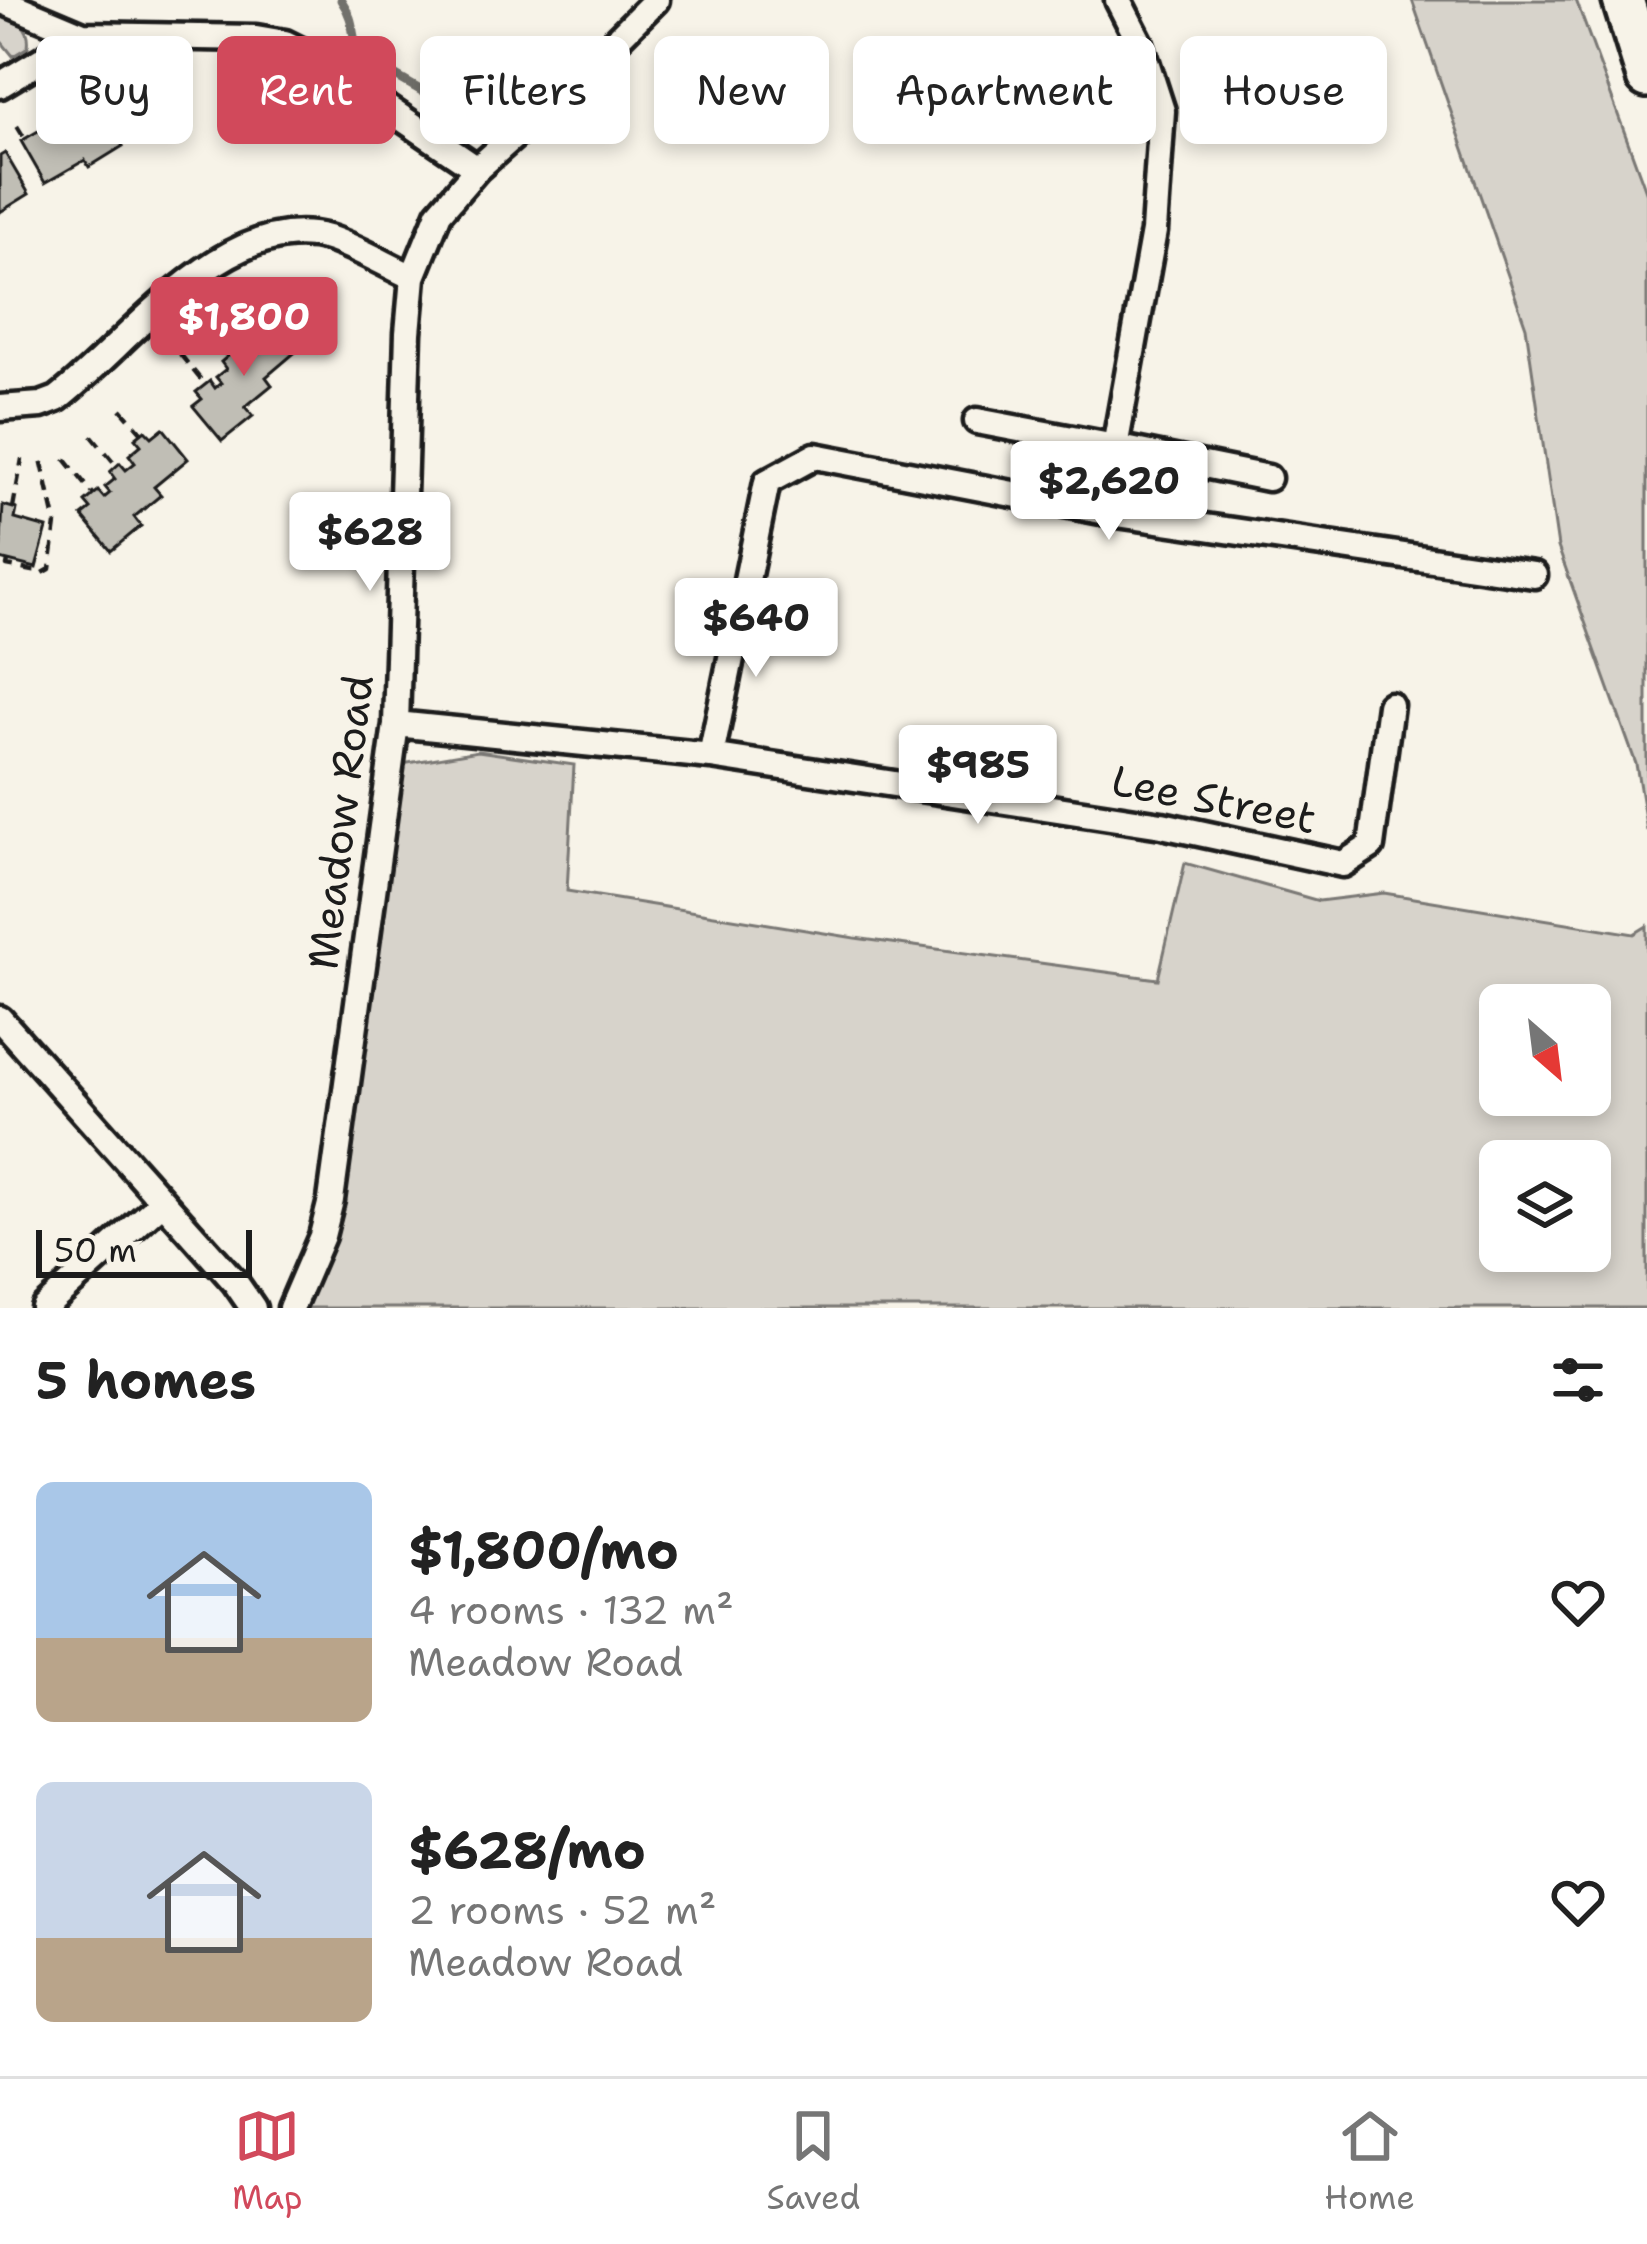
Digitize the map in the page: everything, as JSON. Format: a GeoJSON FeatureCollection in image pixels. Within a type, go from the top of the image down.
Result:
{"type":"FeatureCollection","features":[{"type":"Feature","properties":{"kind":"highway"},"geometry":{"type":"LineString","coordinates":[[1623,0],[1647,77]]}},
{"type":"Feature","properties":{"kind":"street","name":"Meadow Road"},"geometry":{"type":"LineString","coordinates":[[291,1308],[322,1236],[331,1200],[396,724],[407,333],[413,277],[439,213],[477,169],[566,90],[656,0]]}},
{"type":"Feature","properties":{"kind":"street"},"geometry":{"type":"LineString","coordinates":[[1114,447],[1154,231],[1162,111],[1140,43],[1118,0]]}},
{"type":"Feature","properties":{"kind":"street"},"geometry":{"type":"LineString","coordinates":[[0,1],[83,35],[256,38],[285,43],[310,55],[477,169]]}},
{"type":"Feature","properties":{"kind":"street"},"geometry":{"type":"LineString","coordinates":[[0,85],[83,35]]}},
{"type":"Feature","properties":{"kind":"street"},"geometry":{"type":"LineString","coordinates":[[0,408],[57,399],[204,270],[242,246],[276,234],[330,239],[413,277]]}},
{"type":"Feature","properties":{"kind":"street"},"geometry":{"type":"LineString","coordinates":[[977,422],[1268,478]]}},
{"type":"Feature","properties":{"kind":"street"},"geometry":{"type":"LineString","coordinates":[[711,756],[766,482],[815,456],[1117,514],[1534,575]]}},
{"type":"Feature","properties":{"kind":"street","name":"Lee Street"},"geometry":{"type":"LineString","coordinates":[[396,724],[711,756],[1162,825],[1343,864],[1371,846],[1390,705]]}},
{"type":"Feature","properties":{"kind":"street"},"geometry":{"type":"LineString","coordinates":[[0,1019],[236,1282],[253,1308]]}},
{"type":"Feature","properties":{"kind":"street"},"geometry":{"type":"LineString","coordinates":[[44,1308],[162,1202]]}},
{"type":"Feature","properties":{"kind":"path"},"geometry":{"type":"LineString","coordinates":[[17,126],[25,139]]}},
{"type":"Feature","properties":{"kind":"path"},"geometry":{"type":"LineString","coordinates":[[236,302],[253,323]]}},
{"type":"Feature","properties":{"kind":"path"},"geometry":{"type":"LineString","coordinates":[[206,330],[228,356]]}},
{"type":"Feature","properties":{"kind":"path"},"geometry":{"type":"LineString","coordinates":[[180,354],[205,386]]}},
{"type":"Feature","properties":{"kind":"path"},"geometry":{"type":"LineString","coordinates":[[122,409],[142,433]]}},
{"type":"Feature","properties":{"kind":"path"},"geometry":{"type":"LineString","coordinates":[[92,436],[117,466]]}},
{"type":"Feature","properties":{"kind":"path"},"geometry":{"type":"LineString","coordinates":[[13,508],[22,459]]}},
{"type":"Feature","properties":{"kind":"path"},"geometry":{"type":"LineString","coordinates":[[8,561],[7,566],[44,573],[50,568],[56,524],[41,459]]}},
{"type":"Feature","properties":{"kind":"path"},"geometry":{"type":"LineString","coordinates":[[65,459],[94,495]]}},
{"type":"Feature","properties":{"kind":"shaded area"},"geometry":{"type":"Polygon","coordinates":[[[1412,0],[1576,0],[1647,194],[1647,831],[1636,764],[1558,547],[1526,327],[1412,0]]]}},
{"type":"Feature","properties":{"kind":"shaded area"},"geometry":{"type":"Polygon","coordinates":[[[0,15],[18,22],[27,34],[28,47],[13,56],[0,40],[0,15]]]}},
{"type":"Feature","properties":{"kind":"shaded area"},"geometry":{"type":"Polygon","coordinates":[[[478,751],[574,765],[567,891],[855,938],[1158,979],[1185,863],[1319,901],[1384,893],[1634,934],[1647,926],[1647,1308],[305,1308],[341,1219],[402,764],[478,751]]]}},
{"type":"Feature","properties":{"kind":"building"},"geometry":{"type":"Polygon","coordinates":[[[36,132],[36,144],[123,146],[89,167],[85,160],[45,183],[21,141],[36,132]]]}},
{"type":"Feature","properties":{"kind":"building"},"geometry":{"type":"Polygon","coordinates":[[[5,153],[29,194],[0,212],[0,156],[5,153]]]}},
{"type":"Feature","properties":{"kind":"building"},"geometry":{"type":"Polygon","coordinates":[[[274,318],[299,349],[266,377],[272,385],[245,407],[253,416],[222,441],[193,406],[202,399],[196,392],[210,381],[215,388],[221,383],[216,377],[226,369],[221,362],[228,356],[237,360],[246,353],[240,345],[253,335],[247,328],[257,320],[263,328],[274,318]]]}},
{"type":"Feature","properties":{"kind":"building"},"geometry":{"type":"Polygon","coordinates":[[[163,428],[188,459],[154,487],[161,495],[134,517],[141,526],[111,551],[82,516],[91,509],[85,502],[98,491],[104,498],[110,493],[105,487],[115,479],[110,472],[120,463],[126,470],[135,463],[129,455],[141,445],[135,438],[145,430],[152,437],[163,428]]]}},
{"type":"Feature","properties":{"kind":"building"},"geometry":{"type":"Polygon","coordinates":[[[3,505],[17,509],[15,519],[47,528],[36,568],[0,559],[3,505]]]}},
{"type":"Feature","properties":{"kind":"waterway"},"geometry":{"type":"LineString","coordinates":[[341,0],[361,56],[420,90]]}}]}
